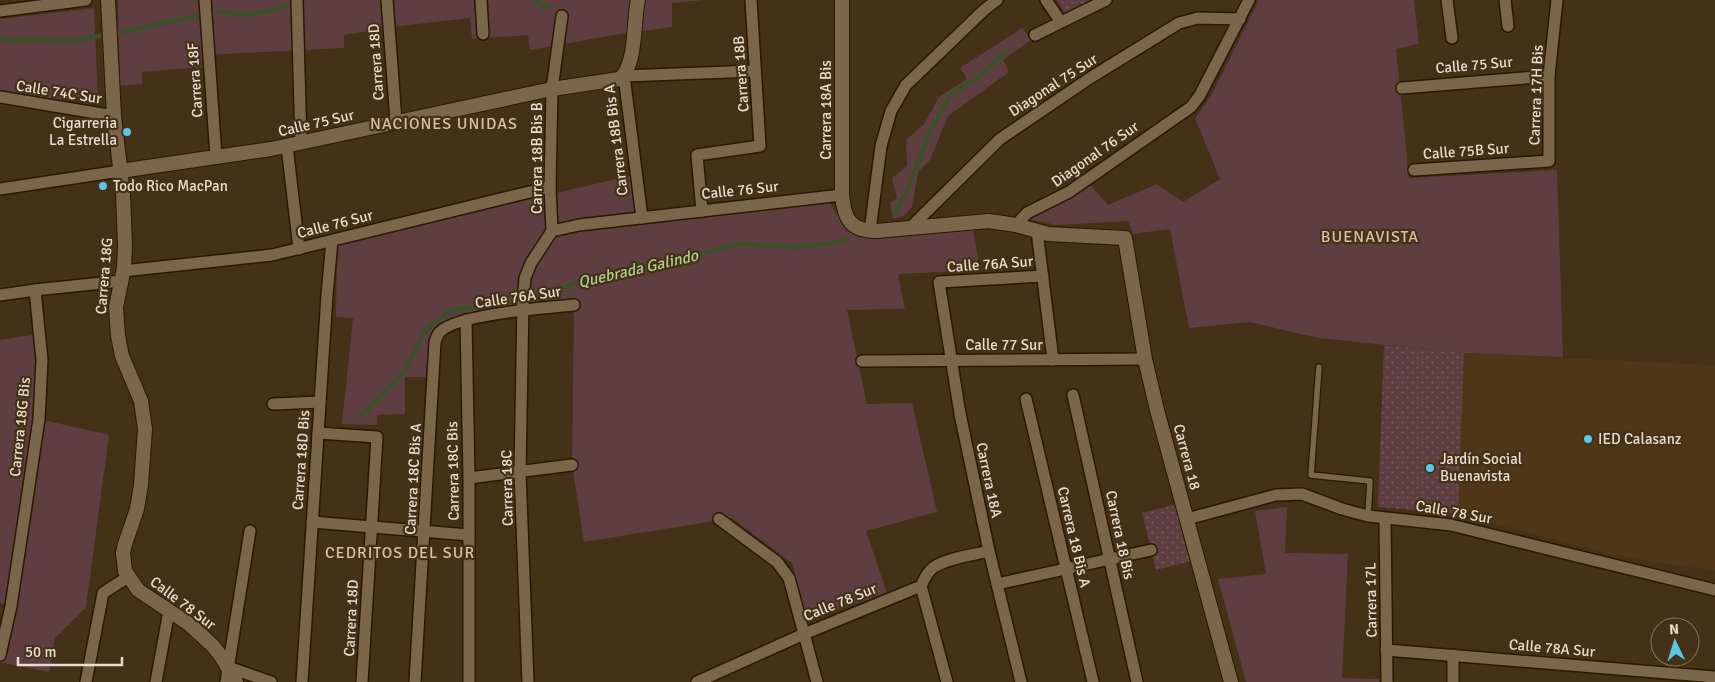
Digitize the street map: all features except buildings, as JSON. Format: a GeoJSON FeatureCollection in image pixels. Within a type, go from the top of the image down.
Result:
{"type":"FeatureCollection","features":[{"type":"Feature","properties":{"kind":"street"},"geometry":{"type":"LineString","coordinates":[[0,11],[86,0]]}},
{"type":"Feature","properties":{"kind":"street","name":"Carrera 18G"},"geometry":{"type":"LineString","coordinates":[[108,0],[114,116],[125,245],[116,307],[118,336],[122,356],[141,401],[145,429],[137,509],[123,553],[125,571],[128,577]]}},
{"type":"Feature","properties":{"kind":"street","name":"Carrera 18F"},"geometry":{"type":"LineString","coordinates":[[205,0],[216,157]]}},
{"type":"Feature","properties":{"kind":"street"},"geometry":{"type":"LineString","coordinates":[[297,0],[301,143]]}},
{"type":"Feature","properties":{"kind":"street","name":"Carrera 18D"},"geometry":{"type":"LineString","coordinates":[[387,0],[396,122]]}},
{"type":"Feature","properties":{"kind":"street"},"geometry":{"type":"LineString","coordinates":[[481,0],[483,34]]}},
{"type":"Feature","properties":{"kind":"street","name":"Carrera 18B Bis A"},"geometry":{"type":"LineString","coordinates":[[638,0],[632,54],[624,76],[642,218]]}},
{"type":"Feature","properties":{"kind":"street","name":"Carrera 18B"},"geometry":{"type":"LineString","coordinates":[[702,211],[697,155],[760,146],[751,0]]}},
{"type":"Feature","properties":{"kind":"street","name":"Carrera 18A Bis"},"geometry":{"type":"LineString","coordinates":[[842,0],[842,195],[844,211],[848,219],[856,227],[870,231]]}},
{"type":"Feature","properties":{"kind":"street"},"geometry":{"type":"LineString","coordinates":[[997,0],[984,10],[906,85],[891,111],[881,146],[870,231],[988,221],[1016,225],[1037,231],[1053,360]]}},
{"type":"Feature","properties":{"kind":"street"},"geometry":{"type":"LineString","coordinates":[[1046,0],[1062,22]]}},
{"type":"Feature","properties":{"kind":"street"},"geometry":{"type":"LineString","coordinates":[[1035,35],[1106,0]]}},
{"type":"Feature","properties":{"kind":"street"},"geometry":{"type":"LineString","coordinates":[[1240,19],[1249,0]]}},
{"type":"Feature","properties":{"kind":"street"},"geometry":{"type":"LineString","coordinates":[[1447,0],[1452,38]]}},
{"type":"Feature","properties":{"kind":"street"},"geometry":{"type":"LineString","coordinates":[[1505,0],[1508,26]]}},
{"type":"Feature","properties":{"kind":"street","name":"Carrera 17H Bis"},"geometry":{"type":"LineString","coordinates":[[1549,161],[1548,76],[1557,0]]}},
{"type":"Feature","properties":{"kind":"street","name":"Carrera 18B Bis B"},"geometry":{"type":"LineString","coordinates":[[523,302],[525,278],[531,263],[552,231],[550,187],[552,89],[562,16]]}},
{"type":"Feature","properties":{"kind":"street","name":"Diagonal 75 Sur"},"geometry":{"type":"LineString","coordinates":[[910,228],[1000,139],[1090,78],[1179,23],[1198,18],[1240,19]]}},
{"type":"Feature","properties":{"kind":"street","name":"Diagonal 76 Sur"},"geometry":{"type":"LineString","coordinates":[[1016,225],[1027,213],[1069,192],[1191,107],[1200,94],[1240,19]]}},
{"type":"Feature","properties":{"kind":"street","name":"Calle 75 Sur"},"geometry":{"type":"LineString","coordinates":[[0,189],[287,146],[552,89],[613,81],[624,76],[755,71]]}},
{"type":"Feature","properties":{"kind":"street","name":"Calle 75 Sur"},"geometry":{"type":"LineString","coordinates":[[1402,88],[1548,76]]}},
{"type":"Feature","properties":{"kind":"street","name":"Calle 74C Sur"},"geometry":{"type":"LineString","coordinates":[[0,97],[114,116]]}},
{"type":"Feature","properties":{"kind":"street"},"geometry":{"type":"LineString","coordinates":[[287,146],[298,249]]}},
{"type":"Feature","properties":{"kind":"street","name":"Calle 75B Sur"},"geometry":{"type":"LineString","coordinates":[[1414,170],[1549,161]]}},
{"type":"Feature","properties":{"kind":"street","name":"Calle 76 Sur"},"geometry":{"type":"LineString","coordinates":[[0,295],[272,255],[550,187]]}},
{"type":"Feature","properties":{"kind":"street","name":"Calle 76 Sur"},"geometry":{"type":"LineString","coordinates":[[552,231],[579,225],[842,195]]}},
{"type":"Feature","properties":{"kind":"street","name":"Carrera 18"},"geometry":{"type":"LineString","coordinates":[[1037,231],[1048,234],[1125,238],[1157,410],[1231,682]]}},
{"type":"Feature","properties":{"kind":"street","name":"Carrera 18D Bis"},"geometry":{"type":"LineString","coordinates":[[302,682],[332,241]]}},
{"type":"Feature","properties":{"kind":"street","name":"Calle 76A Sur"},"geometry":{"type":"LineString","coordinates":[[939,282],[1043,276]]}},
{"type":"Feature","properties":{"kind":"street","name":"Carrera 18A"},"geometry":{"type":"LineString","coordinates":[[939,282],[960,414],[989,551],[1021,682]]}},
{"type":"Feature","properties":{"kind":"street","name":"Carrera 18G Bis"},"geometry":{"type":"LineString","coordinates":[[0,655],[10,606],[39,419],[42,360],[35,290]]}},
{"type":"Feature","properties":{"kind":"street","name":"Calle 76A Sur"},"geometry":{"type":"LineString","coordinates":[[434,368],[435,342],[440,332],[450,325],[523,302],[574,305]]}},
{"type":"Feature","properties":{"kind":"street","name":"Carrera 18C"},"geometry":{"type":"LineString","coordinates":[[523,302],[520,472],[528,682]]}},
{"type":"Feature","properties":{"kind":"street","name":"Carrera 18C Bis"},"geometry":{"type":"LineString","coordinates":[[466,320],[469,478],[469,682]]}},
{"type":"Feature","properties":{"kind":"street","name":"Calle 77 Sur"},"geometry":{"type":"LineString","coordinates":[[862,361],[1146,359]]}},
{"type":"Feature","properties":{"kind":"street","name":"Carrera 18C Bis A"},"geometry":{"type":"LineString","coordinates":[[416,682],[434,368]]}},
{"type":"Feature","properties":{"kind":"street","name":"Carrera 18 Bis"},"geometry":{"type":"LineString","coordinates":[[1073,395],[1137,682]]}},
{"type":"Feature","properties":{"kind":"street","name":"Carrera 18 Bis A"},"geometry":{"type":"LineString","coordinates":[[1026,399],[1092,682]]}},
{"type":"Feature","properties":{"kind":"street"},"geometry":{"type":"LineString","coordinates":[[273,404],[320,402]]}},
{"type":"Feature","properties":{"kind":"street","name":"Carrera 18D"},"geometry":{"type":"LineString","coordinates":[[318,433],[377,437],[362,682]]}},
{"type":"Feature","properties":{"kind":"street"},"geometry":{"type":"LineString","coordinates":[[469,478],[572,465]]}},
{"type":"Feature","properties":{"kind":"street","name":"Calle 78 Sur"},"geometry":{"type":"LineString","coordinates":[[1187,519],[1286,494],[1302,494],[1342,509],[1368,516],[1450,525],[1715,590]]}},
{"type":"Feature","properties":{"kind":"street","name":"Carrera 17L"},"geometry":{"type":"LineString","coordinates":[[1385,518],[1387,682]]}},
{"type":"Feature","properties":{"kind":"street"},"geometry":{"type":"LineString","coordinates":[[719,520],[777,562],[789,578],[817,682]]}},
{"type":"Feature","properties":{"kind":"street"},"geometry":{"type":"LineString","coordinates":[[312,522],[469,535]]}},
{"type":"Feature","properties":{"kind":"street"},"geometry":{"type":"LineString","coordinates":[[226,682],[250,531]]}},
{"type":"Feature","properties":{"kind":"street"},"geometry":{"type":"LineString","coordinates":[[997,584],[1151,550]]}},
{"type":"Feature","properties":{"kind":"street"},"geometry":{"type":"LineString","coordinates":[[948,682],[921,586],[933,567],[944,562],[989,551]]}},
{"type":"Feature","properties":{"kind":"street"},"geometry":{"type":"LineString","coordinates":[[86,682],[103,593],[128,577]]}},
{"type":"Feature","properties":{"kind":"street","name":"Calle 78 Sur"},"geometry":{"type":"LineString","coordinates":[[128,577],[138,590],[189,624],[202,636],[216,650],[236,682]]}},
{"type":"Feature","properties":{"kind":"street","name":"Calle 78 Sur"},"geometry":{"type":"LineString","coordinates":[[697,682],[804,634],[921,586]]}},
{"type":"Feature","properties":{"kind":"street"},"geometry":{"type":"LineString","coordinates":[[156,682],[169,611]]}},
{"type":"Feature","properties":{"kind":"street","name":"Calle 78A Sur"},"geometry":{"type":"LineString","coordinates":[[1386,650],[1715,677]]}},
{"type":"Feature","properties":{"kind":"street"},"geometry":{"type":"LineString","coordinates":[[1453,655],[1453,682]]}},
{"type":"Feature","properties":{"kind":"street"},"geometry":{"type":"LineString","coordinates":[[228,667],[271,682]]}},
{"type":"Feature","properties":{"kind":"lane"},"geometry":{"type":"LineString","coordinates":[[1319,367],[1310,475],[1370,481],[1368,516]]}},
{"type":"Feature","properties":{"kind":"shaded area"},"geometry":{"type":"Polygon","coordinates":[[[118,0],[703,0],[672,3],[672,27],[530,50],[528,35],[472,39],[470,18],[344,35],[344,48],[204,55],[204,67],[142,72],[142,84],[120,86],[118,0]]]}},
{"type":"Feature","properties":{"kind":"shaded area"},"geometry":{"type":"Polygon","coordinates":[[[1057,0],[1097,0],[1066,16],[1057,0]]]}},
{"type":"Feature","properties":{"kind":"shaded area"},"geometry":{"type":"Polygon","coordinates":[[[1259,0],[1414,0],[1419,44],[1396,49],[1409,178],[1557,170],[1563,357],[1464,353],[1318,338],[1250,322],[1189,328],[1170,229],[1133,234],[1128,221],[1056,225],[1030,219],[1038,211],[1088,182],[1108,205],[1157,184],[1183,202],[1220,179],[1195,118],[1210,98],[1259,0]]]}},
{"type":"Feature","properties":{"kind":"shaded area"},"geometry":{"type":"Polygon","coordinates":[[[94,8],[98,100],[41,99],[0,91],[0,19],[94,8]]]}},
{"type":"Feature","properties":{"kind":"shaded area"},"geometry":{"type":"Polygon","coordinates":[[[1022,28],[1031,40],[1003,60],[1009,72],[948,116],[930,160],[918,172],[912,207],[904,216],[893,219],[890,203],[897,198],[892,178],[907,166],[906,140],[924,124],[939,97],[967,79],[960,68],[1022,28]]]}},
{"type":"Feature","properties":{"kind":"shaded area"},"geometry":{"type":"Polygon","coordinates":[[[633,175],[639,221],[830,203],[840,220],[848,228],[866,236],[973,229],[980,270],[898,274],[905,309],[847,310],[867,404],[912,403],[937,512],[866,531],[887,593],[806,620],[792,563],[732,518],[584,542],[572,465],[574,305],[514,307],[430,340],[426,377],[405,377],[405,414],[377,415],[377,425],[342,424],[353,318],[336,317],[337,245],[633,175]]]}},
{"type":"Feature","properties":{"kind":"shaded area"},"geometry":{"type":"Polygon","coordinates":[[[39,334],[39,419],[109,435],[86,607],[55,638],[49,672],[0,662],[10,606],[0,603],[0,340],[39,334]]]}},
{"type":"Feature","properties":{"kind":"shaded area"},"geometry":{"type":"Polygon","coordinates":[[[1384,345],[1464,353],[1458,514],[1378,507],[1384,345]]]}},
{"type":"Feature","properties":{"kind":"shaded area","name":"IED Calasanz"},"geometry":{"type":"Polygon","coordinates":[[[1464,353],[1715,365],[1715,571],[1615,556],[1458,514],[1464,353]]]}},
{"type":"Feature","properties":{"kind":"shaded area"},"geometry":{"type":"Polygon","coordinates":[[[1177,504],[1191,561],[1156,570],[1142,513],[1177,504]]]}},
{"type":"Feature","properties":{"kind":"shaded area"},"geometry":{"type":"Polygon","coordinates":[[[1287,507],[1285,553],[1348,554],[1342,678],[1379,679],[1379,682],[1246,682],[1218,579],[1266,574],[1255,511],[1287,507]]]}},
{"type":"Feature","properties":{"kind":"waterway"},"geometry":{"type":"LineString","coordinates":[[535,0],[543,6],[549,6]]}},
{"type":"Feature","properties":{"kind":"waterway"},"geometry":{"type":"LineString","coordinates":[[216,12],[249,14],[276,10],[289,4]]}},
{"type":"Feature","properties":{"kind":"waterway"},"geometry":{"type":"LineString","coordinates":[[118,33],[200,15]]}},
{"type":"Feature","properties":{"kind":"waterway"},"geometry":{"type":"LineString","coordinates":[[0,38],[10,40],[73,41],[100,36]]}},
{"type":"Feature","properties":{"kind":"waterway","name":"Quebrada Galindo"},"geometry":{"type":"LineString","coordinates":[[894,213],[906,194],[929,133],[951,94],[977,79],[1005,53]]}},
{"type":"Feature","properties":{"kind":"waterway","name":"Quebrada Galindo"},"geometry":{"type":"LineString","coordinates":[[362,416],[405,371],[426,329],[452,310],[496,305],[544,295],[591,277],[643,269],[739,244],[797,247],[848,240]]}},
{"type":"Feature","properties":{"kind":"place","name":"Cigarreria La Estrella"},"geometry":{"type":"Point","coordinates":[127,132]}},
{"type":"Feature","properties":{"kind":"place","name":"Todo Rico MacPan"},"geometry":{"type":"Point","coordinates":[103,186]}},
{"type":"Feature","properties":{"kind":"place","name":"IED Calasanz"},"geometry":{"type":"Point","coordinates":[1588,439]}},
{"type":"Feature","properties":{"kind":"place","name":"Jardín Social Buenavista"},"geometry":{"type":"Point","coordinates":[1430,468]}},
{"type":"Feature","properties":{"kind":"district","name":"NACIONES UNIDAS"},"geometry":{"type":"Point","coordinates":[444,124]}},
{"type":"Feature","properties":{"kind":"district","name":"BUENAVISTA"},"geometry":{"type":"Point","coordinates":[1370,237]}},
{"type":"Feature","properties":{"kind":"district","name":"CEDRITOS DEL SUR"},"geometry":{"type":"Point","coordinates":[400,553]}}]}
